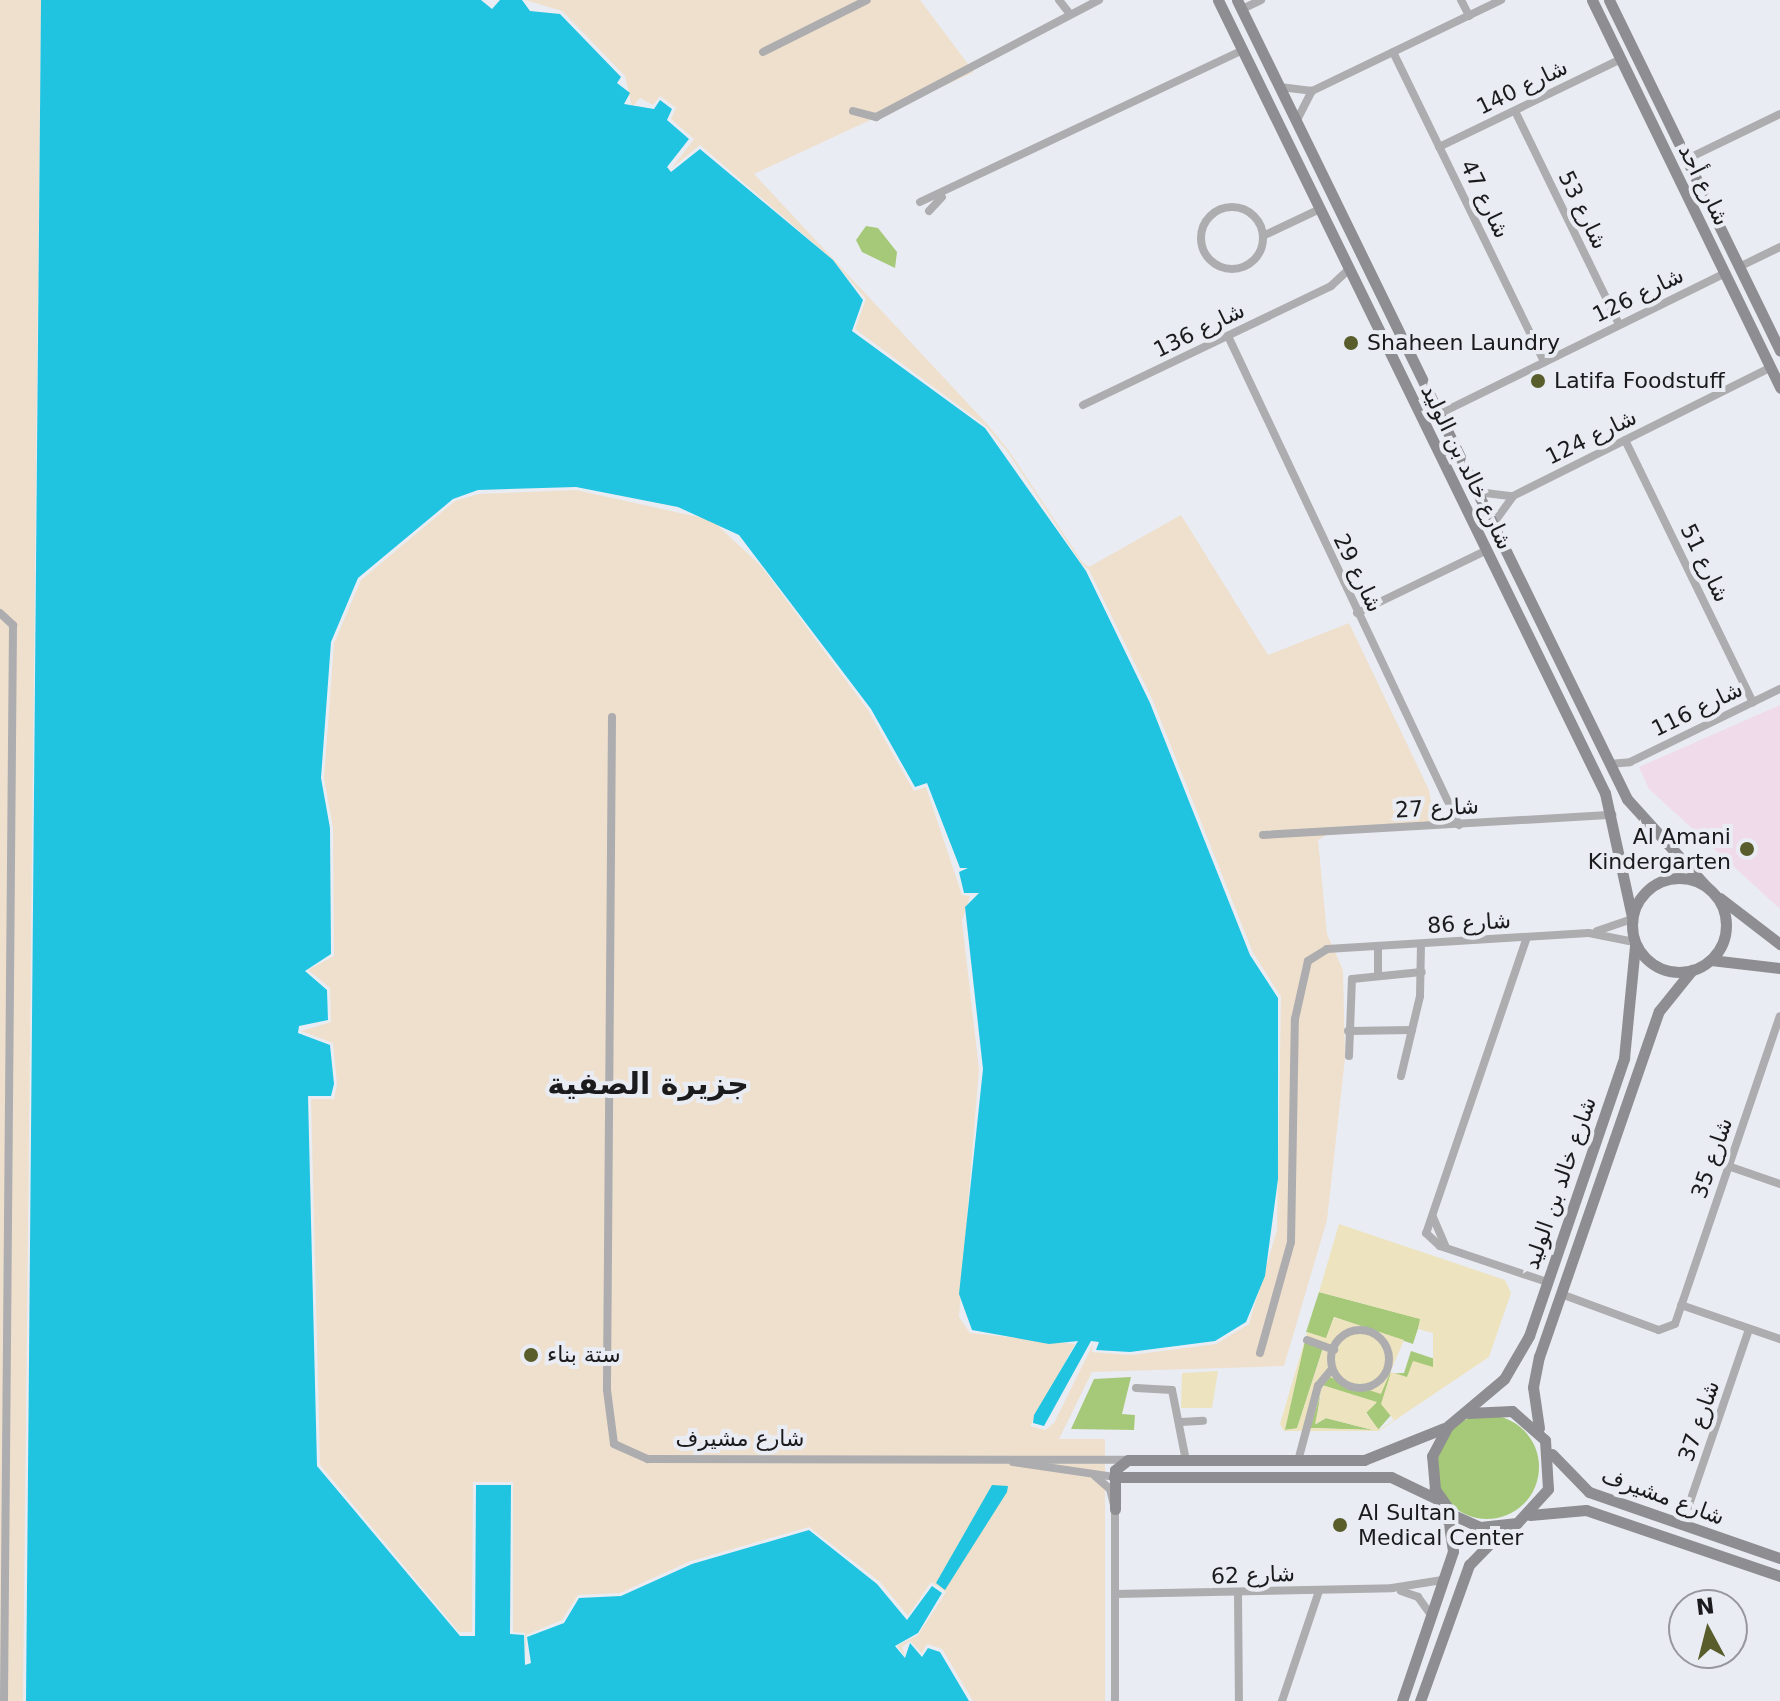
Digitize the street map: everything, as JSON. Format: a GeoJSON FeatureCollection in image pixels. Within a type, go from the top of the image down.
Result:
{"type":"FeatureCollection","features":[{"type":"Feature","properties":{"kind":"main road","name":"شارع خالد بن الوليد"},"geometry":{"type":"LineString","coordinates":[[1218,0],[1613,815],[1632,918]]}},
{"type":"Feature","properties":{"kind":"main road","name":"شارع أحد"},"geometry":{"type":"LineString","coordinates":[[1592,0],[1780,388]]}},
{"type":"Feature","properties":{"kind":"main road","name":"شارع خالد بن الوليد"},"geometry":{"type":"LineString","coordinates":[[1240,5],[1618,780],[1644,825],[1709,889],[1779,943]]}},
{"type":"Feature","properties":{"kind":"main road","name":"شارع أحد"},"geometry":{"type":"LineString","coordinates":[[1612,5],[1780,351]]}},
{"type":"Feature","properties":{"kind":"main road"},"geometry":{"type":"LineString","coordinates":[[1601,19],[1612,5]]}},
{"type":"Feature","properties":{"kind":"main road"},"geometry":{"type":"LineString","coordinates":[[1718,260],[1732,253]]}},
{"type":"Feature","properties":{"kind":"main road"},"geometry":{"type":"LineString","coordinates":[[1367,307],[1384,300]]}},
{"type":"Feature","properties":{"kind":"main road"},"geometry":{"type":"LineString","coordinates":[[1378,329],[1384,320],[1394,321]]}},
{"type":"Feature","properties":{"kind":"main road"},"geometry":{"type":"LineString","coordinates":[[1711,960],[1726,926],[1709,889],[1660,881],[1632,918],[1635,943],[1653,965],[1692,970],[1711,960],[1780,968]]}},
{"type":"Feature","properties":{"kind":"main road","name":"شارع خالد بن الوليد"},"geometry":{"type":"LineString","coordinates":[[1468,1413],[1514,1366],[1547,1282],[1624,1058],[1635,943]]}},
{"type":"Feature","properties":{"kind":"main road","name":"شارع خالد بن الوليد"},"geometry":{"type":"LineString","coordinates":[[1540,1433],[1535,1372],[1659,1011],[1692,970]]}},
{"type":"Feature","properties":{"kind":"main road"},"geometry":{"type":"LineString","coordinates":[[1402,1701],[1453,1539],[1432,1456],[1448,1426],[1468,1413],[1512,1411],[1540,1433],[1548,1448],[1548,1489],[1529,1515],[1510,1526],[1469,1565],[1420,1701]]}},
{"type":"Feature","properties":{"kind":"main road","name":"شارع مشيرف"},"geometry":{"type":"LineString","coordinates":[[1128,1460],[1380,1458],[1448,1426]]}},
{"type":"Feature","properties":{"kind":"main road","name":"شارع مشيرف"},"geometry":{"type":"LineString","coordinates":[[1548,1448],[1589,1492],[1780,1558]]}},
{"type":"Feature","properties":{"kind":"main road"},"geometry":{"type":"LineString","coordinates":[[1115,1509],[1114,1477],[1128,1460]]}},
{"type":"Feature","properties":{"kind":"main road","name":"شارع مشيرف"},"geometry":{"type":"LineString","coordinates":[[1114,1477],[1391,1477],[1442,1504]]}},
{"type":"Feature","properties":{"kind":"main road"},"geometry":{"type":"LineString","coordinates":[[1442,1504],[1480,1527],[1510,1526]]}},
{"type":"Feature","properties":{"kind":"main road","name":"شارع مشيرف"},"geometry":{"type":"LineString","coordinates":[[1529,1515],[1586,1510],[1780,1576]]}},
{"type":"Feature","properties":{"kind":"street"},"geometry":{"type":"LineString","coordinates":[[763,52],[867,0]]}},
{"type":"Feature","properties":{"kind":"street"},"geometry":{"type":"LineString","coordinates":[[1059,0],[1070,14]]}},
{"type":"Feature","properties":{"kind":"street"},"geometry":{"type":"LineString","coordinates":[[1240,5],[1261,0]]}},
{"type":"Feature","properties":{"kind":"street"},"geometry":{"type":"LineString","coordinates":[[1461,0],[1469,16]]}},
{"type":"Feature","properties":{"kind":"street"},"geometry":{"type":"LineString","coordinates":[[1280,87],[1312,91],[1501,0]]}},
{"type":"Feature","properties":{"kind":"street"},"geometry":{"type":"LineString","coordinates":[[853,111],[876,117],[1092,1]]}},
{"type":"Feature","properties":{"kind":"street"},"geometry":{"type":"LineString","coordinates":[[920,202],[943,197],[1243,50]]}},
{"type":"Feature","properties":{"kind":"street","name":"شارع 47"},"geometry":{"type":"LineString","coordinates":[[1393,52],[1544,362]]}},
{"type":"Feature","properties":{"kind":"street","name":"شارع 140"},"geometry":{"type":"LineString","coordinates":[[1439,147],[1621,59]]}},
{"type":"Feature","properties":{"kind":"street"},"geometry":{"type":"LineString","coordinates":[[1297,122],[1312,91]]}},
{"type":"Feature","properties":{"kind":"street","name":"شارع 53"},"geometry":{"type":"LineString","coordinates":[[1515,111],[1619,324]]}},
{"type":"Feature","properties":{"kind":"street"},"geometry":{"type":"LineString","coordinates":[[1687,159],[1780,114]]}},
{"type":"Feature","properties":{"kind":"street"},"geometry":{"type":"LineString","coordinates":[[929,211],[943,197]]}},
{"type":"Feature","properties":{"kind":"street"},"geometry":{"type":"LineString","coordinates":[[1241,206],[1252,210],[1265,235],[1263,250],[1225,269],[1212,265],[1198,238],[1201,227],[1241,206]]}},
{"type":"Feature","properties":{"kind":"street"},"geometry":{"type":"LineString","coordinates":[[1265,235],[1320,209]]}},
{"type":"Feature","properties":{"kind":"street"},"geometry":{"type":"LineString","coordinates":[[1739,267],[1780,247]]}},
{"type":"Feature","properties":{"kind":"street","name":"شارع 136"},"geometry":{"type":"LineString","coordinates":[[1083,405],[1331,286],[1349,269]]}},
{"type":"Feature","properties":{"kind":"street","name":"شارع 126"},"geometry":{"type":"LineString","coordinates":[[1439,414],[1725,273]]}},
{"type":"Feature","properties":{"kind":"street","name":"شارع 136"},"geometry":{"type":"LineString","coordinates":[[1331,286],[1356,283]]}},
{"type":"Feature","properties":{"kind":"street","name":"شارع 29"},"geometry":{"type":"LineString","coordinates":[[1228,336],[1459,825]]}},
{"type":"Feature","properties":{"kind":"street","name":"شارع 124"},"geometry":{"type":"LineString","coordinates":[[1492,524],[1513,496],[1770,368]]}},
{"type":"Feature","properties":{"kind":"street","name":"شارع 51"},"geometry":{"type":"LineString","coordinates":[[1625,440],[1753,702]]}},
{"type":"Feature","properties":{"kind":"street"},"geometry":{"type":"LineString","coordinates":[[1477,492],[1513,496]]}},
{"type":"Feature","properties":{"kind":"street"},"geometry":{"type":"LineString","coordinates":[[1357,613],[1485,551]]}},
{"type":"Feature","properties":{"kind":"street"},"geometry":{"type":"LineString","coordinates":[[0,613],[13,625],[4,1701]]}},
{"type":"Feature","properties":{"kind":"street","name":"شارع 116"},"geometry":{"type":"LineString","coordinates":[[1609,764],[1630,762],[1780,689]]}},
{"type":"Feature","properties":{"kind":"street","name":"شارع مشيرف"},"geometry":{"type":"LineString","coordinates":[[612,717],[608,1433],[635,1458],[1128,1460]]}},
{"type":"Feature","properties":{"kind":"street"},"geometry":{"type":"LineString","coordinates":[[1618,780],[1630,762]]}},
{"type":"Feature","properties":{"kind":"street","name":"شارع 27"},"geometry":{"type":"LineString","coordinates":[[1263,835],[1613,815]]}},
{"type":"Feature","properties":{"kind":"street","name":"شارع 86"},"geometry":{"type":"LineString","coordinates":[[1260,1353],[1293,1223],[1300,981],[1316,954],[1378,946],[1589,933],[1632,918]]}},
{"type":"Feature","properties":{"kind":"street","name":"شارع 86"},"geometry":{"type":"LineString","coordinates":[[1589,933],[1635,943]]}},
{"type":"Feature","properties":{"kind":"street"},"geometry":{"type":"LineString","coordinates":[[1527,937],[1426,1233],[1447,1248],[1547,1282]]}},
{"type":"Feature","properties":{"kind":"street"},"geometry":{"type":"LineString","coordinates":[[1401,1076],[1422,972],[1421,944]]}},
{"type":"Feature","properties":{"kind":"street"},"geometry":{"type":"LineString","coordinates":[[1378,946],[1378,973]]}},
{"type":"Feature","properties":{"kind":"street"},"geometry":{"type":"LineString","coordinates":[[1349,1056],[1349,983],[1378,973],[1422,972]]}},
{"type":"Feature","properties":{"kind":"street","name":"شارع 35"},"geometry":{"type":"LineString","coordinates":[[1680,1308],[1780,1016]]}},
{"type":"Feature","properties":{"kind":"street"},"geometry":{"type":"LineString","coordinates":[[1348,1031],[1412,1030]]}},
{"type":"Feature","properties":{"kind":"street"},"geometry":{"type":"LineString","coordinates":[[1728,1166],[1780,1184]]}},
{"type":"Feature","properties":{"kind":"street"},"geometry":{"type":"LineString","coordinates":[[1561,1294],[1646,1324],[1670,1328],[1680,1308],[1780,1339]]}},
{"type":"Feature","properties":{"kind":"street"},"geometry":{"type":"LineString","coordinates":[[1298,1461],[1320,1381],[1330,1371],[1334,1350],[1348,1329],[1383,1340],[1390,1351],[1376,1388],[1330,1371]]}},
{"type":"Feature","properties":{"kind":"street","name":"شارع 37"},"geometry":{"type":"LineString","coordinates":[[1682,1525],[1749,1329]]}},
{"type":"Feature","properties":{"kind":"street"},"geometry":{"type":"LineString","coordinates":[[1307,1340],[1334,1350]]}},
{"type":"Feature","properties":{"kind":"street"},"geometry":{"type":"LineString","coordinates":[[1136,1388],[1170,1388],[1181,1422],[1186,1461]]}},
{"type":"Feature","properties":{"kind":"street"},"geometry":{"type":"LineString","coordinates":[[1181,1422],[1203,1421]]}},
{"type":"Feature","properties":{"kind":"street","name":"شارع مشيرف"},"geometry":{"type":"LineString","coordinates":[[1001,1460],[1114,1477]]}},
{"type":"Feature","properties":{"kind":"street"},"geometry":{"type":"LineString","coordinates":[[1095,1476],[1110,1489],[1115,1509],[1115,1701]]}},
{"type":"Feature","properties":{"kind":"street"},"geometry":{"type":"LineString","coordinates":[[1115,1509],[1134,1477]]}},
{"type":"Feature","properties":{"kind":"street","name":"شارع 62"},"geometry":{"type":"LineString","coordinates":[[1116,1594],[1238,1594],[1392,1588],[1442,1580]]}},
{"type":"Feature","properties":{"kind":"street"},"geometry":{"type":"LineString","coordinates":[[1392,1588],[1418,1597],[1431,1615]]}},
{"type":"Feature","properties":{"kind":"street"},"geometry":{"type":"LineString","coordinates":[[1282,1701],[1319,1591]]}},
{"type":"Feature","properties":{"kind":"street"},"geometry":{"type":"LineString","coordinates":[[1238,1594],[1239,1701]]}},
{"type":"Feature","properties":{"kind":"shaded area"},"geometry":{"type":"Polygon","coordinates":[[[0,0],[41,0],[23,1701],[0,1701],[0,0]]]}},
{"type":"Feature","properties":{"kind":"shaded area"},"geometry":{"type":"Polygon","coordinates":[[[525,0],[920,0],[974,72],[754,174],[988,425],[1009,451],[1083,563],[1089,567],[1181,515],[1268,655],[1349,623],[1429,790],[1435,824],[1341,826],[1318,840],[1327,934],[1343,970],[1345,1058],[1327,1220],[1284,1366],[1092,1372],[1059,1439],[1105,1439],[1105,1701],[973,1701],[942,1649],[927,1644],[922,1653],[910,1641],[902,1647],[905,1656],[897,1646],[918,1635],[946,1592],[931,1582],[908,1616],[880,1582],[809,1527],[691,1561],[620,1593],[578,1595],[562,1620],[526,1635],[525,1661],[525,1633],[513,1632],[513,1482],[473,1482],[472,1632],[459,1632],[320,1465],[311,1099],[334,1099],[337,1084],[333,1043],[301,1031],[331,1022],[330,988],[308,970],[334,956],[333,828],[324,778],[334,643],[361,580],[455,501],[478,494],[576,490],[712,520],[761,566],[868,710],[914,791],[926,787],[962,895],[970,896],[962,921],[979,1069],[959,1317],[970,1333],[1075,1344],[1030,1426],[1045,1430],[1054,1423],[1093,1344],[1092,1352],[1131,1355],[1216,1344],[1249,1324],[1277,1230],[1281,997],[1253,953],[1153,701],[1089,570],[1082,564],[1007,451],[986,426],[855,329],[866,299],[831,258],[700,145],[672,168],[694,139],[671,119],[676,108],[660,96],[653,105],[640,98],[632,107],[625,76],[562,11],[525,0]]]}},
{"type":"Feature","properties":{"kind":"shaded area","name":"Al Amani Kindergarten"},"geometry":{"type":"Polygon","coordinates":[[[1780,705],[1780,909],[1649,789],[1639,767],[1780,705]]]}},
{"type":"Feature","properties":{"kind":"green space"},"geometry":{"type":"Polygon","coordinates":[[[866,226],[878,228],[897,252],[895,268],[862,252],[856,240],[866,226]]]}},
{"type":"Feature","properties":{"kind":"green space"},"geometry":{"type":"Polygon","coordinates":[[[1319,1292],[1421,1319],[1413,1344],[1334,1317],[1326,1339],[1306,1332],[1319,1292]]]}},
{"type":"Feature","properties":{"kind":"green space"},"geometry":{"type":"Polygon","coordinates":[[[1305,1340],[1323,1348],[1297,1429],[1284,1430],[1305,1340]]]}},
{"type":"Feature","properties":{"kind":"green space"},"geometry":{"type":"Polygon","coordinates":[[[1411,1351],[1435,1359],[1433,1367],[1378,1430],[1366,1412],[1376,1403],[1322,1385],[1326,1375],[1404,1373],[1411,1351]]]}},
{"type":"Feature","properties":{"kind":"green space"},"geometry":{"type":"Polygon","coordinates":[[[1131,1377],[1122,1414],[1135,1415],[1134,1430],[1071,1429],[1094,1379],[1131,1377]]]}},
{"type":"Feature","properties":{"kind":"green space"},"geometry":{"type":"Polygon","coordinates":[[[1321,1390],[1316,1424],[1326,1418],[1373,1430],[1310,1428],[1321,1390]]]}},
{"type":"Feature","properties":{"kind":"green space"},"geometry":{"type":"Polygon","coordinates":[[[1487,1415],[1507,1419],[1524,1430],[1535,1447],[1539,1467],[1535,1487],[1524,1504],[1507,1515],[1487,1519],[1467,1515],[1450,1504],[1439,1487],[1435,1467],[1439,1447],[1450,1430],[1467,1419],[1487,1415]]]}},
{"type":"Feature","properties":{"kind":"sand"},"geometry":{"type":"Polygon","coordinates":[[[1339,1224],[1505,1280],[1511,1293],[1489,1357],[1379,1431],[1284,1431],[1280,1424],[1307,1332],[1326,1338],[1334,1317],[1404,1340],[1381,1394],[1326,1376],[1322,1385],[1377,1402],[1366,1413],[1379,1430],[1394,1420],[1381,1404],[1391,1372],[1407,1377],[1413,1361],[1433,1367],[1433,1333],[1418,1329],[1420,1319],[1319,1292],[1315,1304],[1339,1224]],[[1305,1341],[1285,1430],[1297,1428],[1323,1348],[1305,1341]],[[1322,1390],[1310,1428],[1373,1430],[1326,1418],[1315,1424],[1322,1390]]]}},
{"type":"Feature","properties":{"kind":"sand"},"geometry":{"type":"Polygon","coordinates":[[[1218,1371],[1212,1408],[1181,1408],[1182,1373],[1218,1371]]]}},
{"type":"Feature","properties":{"kind":"water"},"geometry":{"type":"Polygon","coordinates":[[[41,0],[481,0],[492,9],[500,0],[522,0],[530,11],[560,14],[621,77],[617,83],[630,93],[624,104],[654,109],[660,100],[672,109],[667,120],[689,139],[667,167],[671,172],[700,149],[833,260],[863,300],[852,331],[985,428],[1086,571],[1150,703],[1250,955],[1278,998],[1278,1179],[1265,1276],[1246,1322],[1215,1341],[1130,1352],[1096,1350],[1099,1342],[1091,1341],[1044,1426],[1033,1423],[1034,1415],[1078,1341],[1049,1344],[972,1330],[959,1294],[983,1069],[965,907],[979,893],[964,893],[959,872],[968,868],[960,868],[927,783],[915,787],[871,709],[739,535],[678,507],[576,487],[478,490],[453,499],[358,578],[331,642],[321,778],[330,828],[331,954],[305,971],[327,990],[328,1020],[299,1026],[298,1033],[330,1045],[334,1084],[331,1096],[308,1096],[317,1466],[460,1636],[475,1636],[476,1485],[511,1485],[510,1634],[524,1635],[525,1665],[531,1663],[527,1637],[564,1623],[579,1598],[621,1596],[692,1564],[809,1530],[877,1584],[907,1620],[932,1586],[942,1593],[918,1633],[895,1646],[905,1658],[910,1643],[922,1657],[928,1648],[940,1652],[969,1701],[26,1701],[41,0]]]}},
{"type":"Feature","properties":{"kind":"water"},"geometry":{"type":"Polygon","coordinates":[[[992,1485],[1008,1486],[1007,1492],[945,1590],[936,1583],[992,1485]]]}},
{"type":"Feature","properties":{"kind":"place","name":"Shaheen Laundry"},"geometry":{"type":"Point","coordinates":[1351,343]}},
{"type":"Feature","properties":{"kind":"place","name":"Latifa Foodstuff"},"geometry":{"type":"Point","coordinates":[1538,381]}},
{"type":"Feature","properties":{"kind":"place","name":"Al Amani Kindergarten"},"geometry":{"type":"Point","coordinates":[1747,849]}},
{"type":"Feature","properties":{"kind":"place","name":"ستة بناء"},"geometry":{"type":"Point","coordinates":[531,1355]}},
{"type":"Feature","properties":{"kind":"place","name":"Al Sultan Medical Center"},"geometry":{"type":"Point","coordinates":[1340,1525]}},
{"type":"Feature","properties":{"kind":"district","name":"جزيرة الصفية"},"geometry":{"type":"Point","coordinates":[648,1084]}}]}
